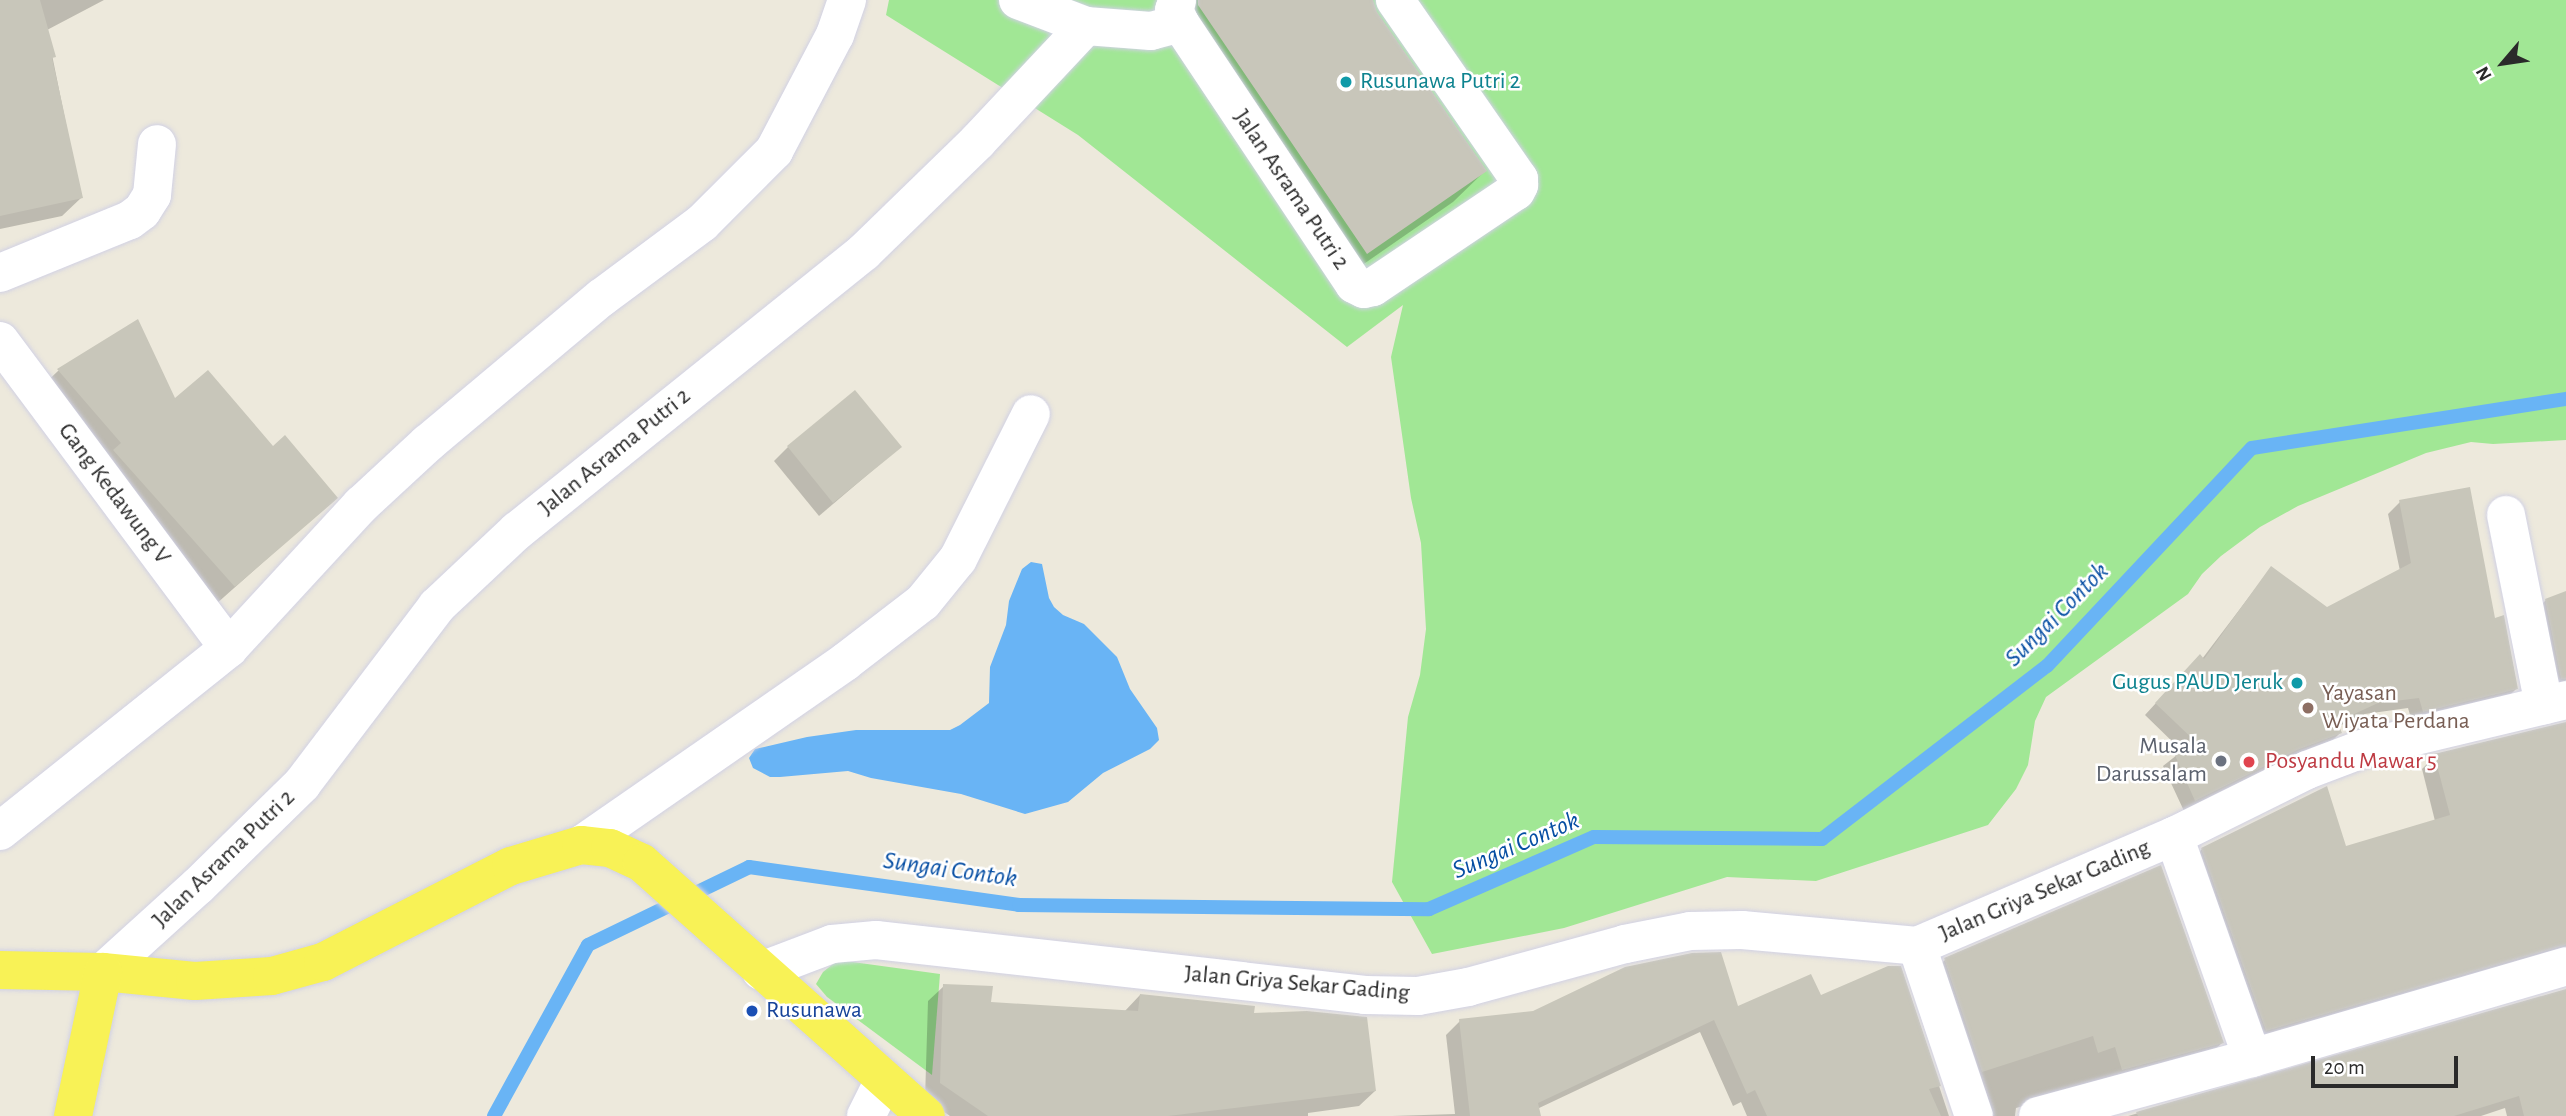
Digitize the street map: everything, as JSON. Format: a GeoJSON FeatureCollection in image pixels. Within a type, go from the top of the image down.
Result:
{"type":"FeatureCollection","features":[{"type":"Feature","properties":{"kind":"main road"},"geometry":{"type":"LineString","coordinates":[[0,970],[103,972],[195,981],[272,976],[323,961],[511,866],[581,845],[610,848],[642,863],[926,1116]]}},
{"type":"Feature","properties":{"kind":"main road"},"geometry":{"type":"LineString","coordinates":[[74,1116],[103,972]]}},
{"type":"Feature","properties":{"kind":"street"},"geometry":{"type":"LineString","coordinates":[[0,831],[229,648],[361,505],[428,443],[601,298],[702,223],[774,151],[835,35],[847,0]]}},
{"type":"Feature","properties":{"kind":"street"},"geometry":{"type":"LineString","coordinates":[[1018,0],[1086,26]]}},
{"type":"Feature","properties":{"kind":"street","name":"Jalan Asrama Putri 2"},"geometry":{"type":"LineString","coordinates":[[103,972],[198,886],[302,784],[437,606],[517,531],[864,252],[977,142],[1086,26],[1151,30],[1179,11],[1349,277],[1354,284],[1364,289],[1395,272],[1517,191],[1518,179],[1395,0]]}},
{"type":"Feature","properties":{"kind":"street"},"geometry":{"type":"LineString","coordinates":[[0,273],[130,220],[142,211],[152,195],[157,144]]}},
{"type":"Feature","properties":{"kind":"street","name":"Gang Kedawung V"},"geometry":{"type":"LineString","coordinates":[[0,341],[229,648]]}},
{"type":"Feature","properties":{"kind":"street"},"geometry":{"type":"LineString","coordinates":[[581,845],[845,662],[923,602],[958,559],[1031,414]]}},
{"type":"Feature","properties":{"kind":"street"},"geometry":{"type":"LineString","coordinates":[[2506,515],[2555,702]]}},
{"type":"Feature","properties":{"kind":"street","name":"Jalan Griya Sekar Gading"},"geometry":{"type":"LineString","coordinates":[[761,971],[832,944],[876,940],[1365,995],[1418,996],[1468,987],[1625,944],[1690,931],[1742,930],[1917,946],[2174,836],[2261,790],[2365,748],[2555,702]]}},
{"type":"Feature","properties":{"kind":"street","name":"Jalan Griya Sekar Gading"},"geometry":{"type":"LineString","coordinates":[[2174,836],[2252,1058]]}},
{"type":"Feature","properties":{"kind":"street","name":"Jalan Griya Sekar Gading"},"geometry":{"type":"LineString","coordinates":[[1917,946],[1974,1116]]}},
{"type":"Feature","properties":{"kind":"street"},"geometry":{"type":"LineString","coordinates":[[2038,1116],[2252,1058],[2566,966]]}},
{"type":"Feature","properties":{"kind":"street"},"geometry":{"type":"LineString","coordinates":[[866,1116],[884,1080]]}},
{"type":"Feature","properties":{"kind":"green space"},"geometry":{"type":"Polygon","coordinates":[[[889,0],[2566,0],[2566,440],[2493,444],[2471,442],[2426,453],[2298,506],[2260,527],[2221,556],[2202,574],[2188,594],[2046,697],[2035,721],[2028,765],[2016,789],[1988,825],[1816,881],[1727,877],[1564,928],[1432,954],[1392,882],[1408,717],[1420,675],[1426,629],[1421,543],[1411,498],[1391,357],[1403,305],[1347,347],[1078,135],[886,15],[889,0]]]}},
{"type":"Feature","properties":{"kind":"green space"},"geometry":{"type":"Polygon","coordinates":[[[838,960],[940,974],[932,1075],[827,997],[816,984],[823,972],[838,960]]]}},
{"type":"Feature","properties":{"kind":"water"},"geometry":{"type":"Polygon","coordinates":[[[1031,562],[1042,564],[1049,598],[1054,607],[1063,615],[1084,624],[1117,657],[1130,689],[1157,728],[1159,740],[1150,749],[1103,773],[1068,802],[1025,814],[961,794],[871,778],[848,771],[770,777],[753,768],[749,758],[755,749],[807,737],[856,730],[950,730],[960,725],[989,703],[990,667],[1006,625],[1009,601],[1022,569],[1031,562]]]}},
{"type":"Feature","properties":{"kind":"building"},"geometry":{"type":"Polygon","coordinates":[[[0,0],[40,0],[56,57],[52,58],[83,198],[0,216],[0,0]]]}},
{"type":"Feature","properties":{"kind":"building","name":"Rusunawa Putri 2"},"geometry":{"type":"Polygon","coordinates":[[[1198,0],[1373,0],[1377,12],[1487,171],[1367,254],[1198,5],[1198,0]]]}},
{"type":"Feature","properties":{"kind":"building"},"geometry":{"type":"Polygon","coordinates":[[[138,319],[175,398],[208,370],[273,446],[285,435],[338,498],[235,587],[113,450],[121,443],[57,369],[138,319]]]}},
{"type":"Feature","properties":{"kind":"building"},"geometry":{"type":"Polygon","coordinates":[[[855,390],[902,447],[833,503],[787,446],[855,390]]]}},
{"type":"Feature","properties":{"kind":"building"},"geometry":{"type":"Polygon","coordinates":[[[2470,487],[2495,618],[2504,615],[2518,689],[2423,712],[2419,698],[2378,703],[2337,722],[2342,733],[2297,750],[2195,801],[2174,753],[2197,743],[2155,703],[2200,654],[2204,659],[2271,566],[2327,607],[2411,563],[2399,500],[2470,487]]]}},
{"type":"Feature","properties":{"kind":"building"},"geometry":{"type":"Polygon","coordinates":[[[2566,591],[2566,679],[2561,679],[2545,599],[2566,591]]]}},
{"type":"Feature","properties":{"kind":"building"},"geometry":{"type":"Polygon","coordinates":[[[2566,722],[2566,945],[2266,1031],[2201,848],[2327,786],[2346,846],[2450,815],[2434,754],[2566,722]]]}},
{"type":"Feature","properties":{"kind":"building"},"geometry":{"type":"Polygon","coordinates":[[[2161,865],[2224,1043],[2122,1070],[2115,1047],[2098,1053],[2093,1036],[1982,1072],[1944,958],[2161,865]]]}},
{"type":"Feature","properties":{"kind":"building"},"geometry":{"type":"Polygon","coordinates":[[[1721,952],[1738,1006],[1811,974],[1821,995],[1888,966],[1901,966],[1941,1086],[1929,1089],[1941,1116],[1767,1116],[1755,1090],[1747,1094],[1714,1020],[1538,1103],[1541,1116],[1470,1116],[1459,1019],[1533,1011],[1625,967],[1692,953],[1721,952]]]}},
{"type":"Feature","properties":{"kind":"building"},"geometry":{"type":"Polygon","coordinates":[[[943,984],[993,986],[991,1002],[1138,1011],[1140,994],[1255,1006],[1254,1013],[1307,1011],[1367,1017],[1376,1091],[1168,1116],[988,1116],[940,1083],[943,984]]]}},
{"type":"Feature","properties":{"kind":"building"},"geometry":{"type":"Polygon","coordinates":[[[2566,989],[2566,1116],[2524,1116],[2519,1096],[2454,1116],[2138,1116],[2136,1112],[2566,989]]]}},
{"type":"Feature","properties":{"kind":"waterway","name":"Sungai Contok"},"geometry":{"type":"LineString","coordinates":[[494,1116],[588,945],[749,867],[1019,905],[1429,909],[1594,837],[1822,839],[2047,666],[2252,448],[2566,399]]}},
{"type":"Feature","properties":{"kind":"place","name":"Rusunawa Putri 2"},"geometry":{"type":"Point","coordinates":[1346,82]}},
{"type":"Feature","properties":{"kind":"place","name":"Gugus PAUD Jeruk"},"geometry":{"type":"Point","coordinates":[2297,683]}},
{"type":"Feature","properties":{"kind":"place","name":"Yayasan Wiyata Perdana"},"geometry":{"type":"Point","coordinates":[2308,708]}},
{"type":"Feature","properties":{"kind":"place","name":"Musala Darussalam"},"geometry":{"type":"Point","coordinates":[2221,761]}},
{"type":"Feature","properties":{"kind":"place","name":"Posyandu Mawar 5"},"geometry":{"type":"Point","coordinates":[2249,762]}},
{"type":"Feature","properties":{"kind":"place","name":"Rusunawa"},"geometry":{"type":"Point","coordinates":[752,1011]}}]}
